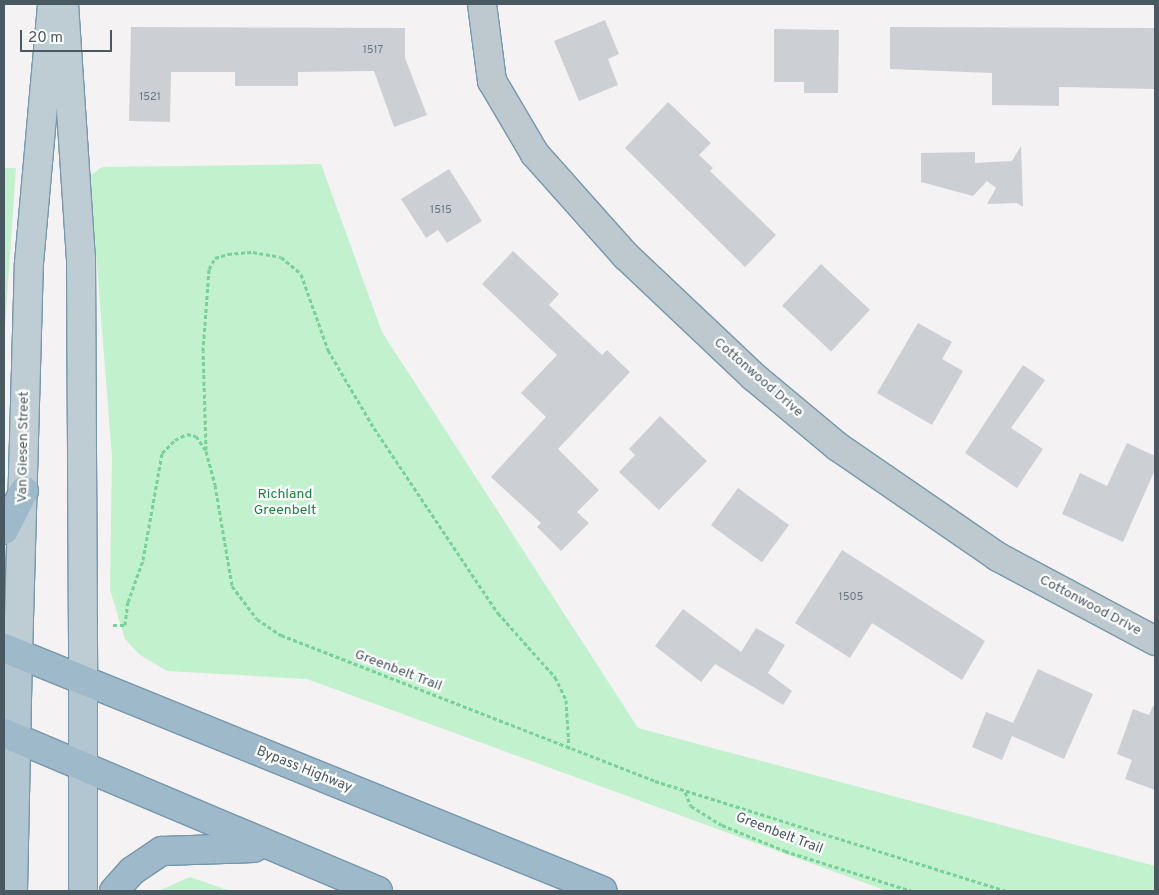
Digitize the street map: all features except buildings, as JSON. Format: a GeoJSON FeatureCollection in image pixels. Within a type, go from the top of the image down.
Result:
{"type":"FeatureCollection","features":[{"type":"Feature","properties":{"kind":"highway"},"geometry":{"type":"LineString","coordinates":[[4,530],[24,491]]}},
{"type":"Feature","properties":{"kind":"highway","name":"Bypass Highway"},"geometry":{"type":"LineString","coordinates":[[11,651],[603,891]]}},
{"type":"Feature","properties":{"kind":"highway"},"geometry":{"type":"LineString","coordinates":[[10,736],[82,768],[378,891]]}},
{"type":"Feature","properties":{"kind":"highway"},"geometry":{"type":"LineString","coordinates":[[114,891],[132,870],[162,851],[219,846],[277,850]]}},
{"type":"Feature","properties":{"kind":"main road","name":"Van Giesen Street"},"geometry":{"type":"LineString","coordinates":[[13,891],[10,736],[11,651],[24,491],[30,253],[52,4]]}},
{"type":"Feature","properties":{"kind":"main road"},"geometry":{"type":"LineString","coordinates":[[64,4],[81,258],[83,891]]}},
{"type":"Feature","properties":{"kind":"street","name":"Cottonwood Drive"},"geometry":{"type":"LineString","coordinates":[[482,4],[492,81],[535,154],[640,270],[754,377],[838,447],[998,557],[1155,641]]}},
{"type":"Feature","properties":{"kind":"path","name":"Greenbelt Trail"},"geometry":{"type":"LineString","coordinates":[[569,749],[566,700],[555,677],[498,613],[384,442],[328,350],[301,274],[281,257],[252,252],[228,254],[215,258],[209,269],[203,352],[206,451],[232,586],[257,619],[342,662],[569,749],[685,791],[691,806],[722,825],[785,851],[912,891]]}},
{"type":"Feature","properties":{"kind":"path"},"geometry":{"type":"LineString","coordinates":[[125,625],[128,602],[143,560],[162,454],[188,434],[196,436],[206,451]]}},
{"type":"Feature","properties":{"kind":"path"},"geometry":{"type":"LineString","coordinates":[[685,791],[1006,891]]}},
{"type":"Feature","properties":{"kind":"green space","name":"Richland Greenbelt"},"geometry":{"type":"Polygon","coordinates":[[[321,164],[382,332],[638,728],[1155,866],[1155,891],[887,891],[307,679],[167,671],[140,655],[125,639],[110,590],[112,457],[90,176],[102,167],[321,164]]]}},
{"type":"Feature","properties":{"kind":"green space"},"geometry":{"type":"Polygon","coordinates":[[[4,168],[16,168],[4,342],[4,168]]]}},
{"type":"Feature","properties":{"kind":"green space"},"geometry":{"type":"Polygon","coordinates":[[[190,877],[230,891],[158,891],[190,877]]]}}]}
